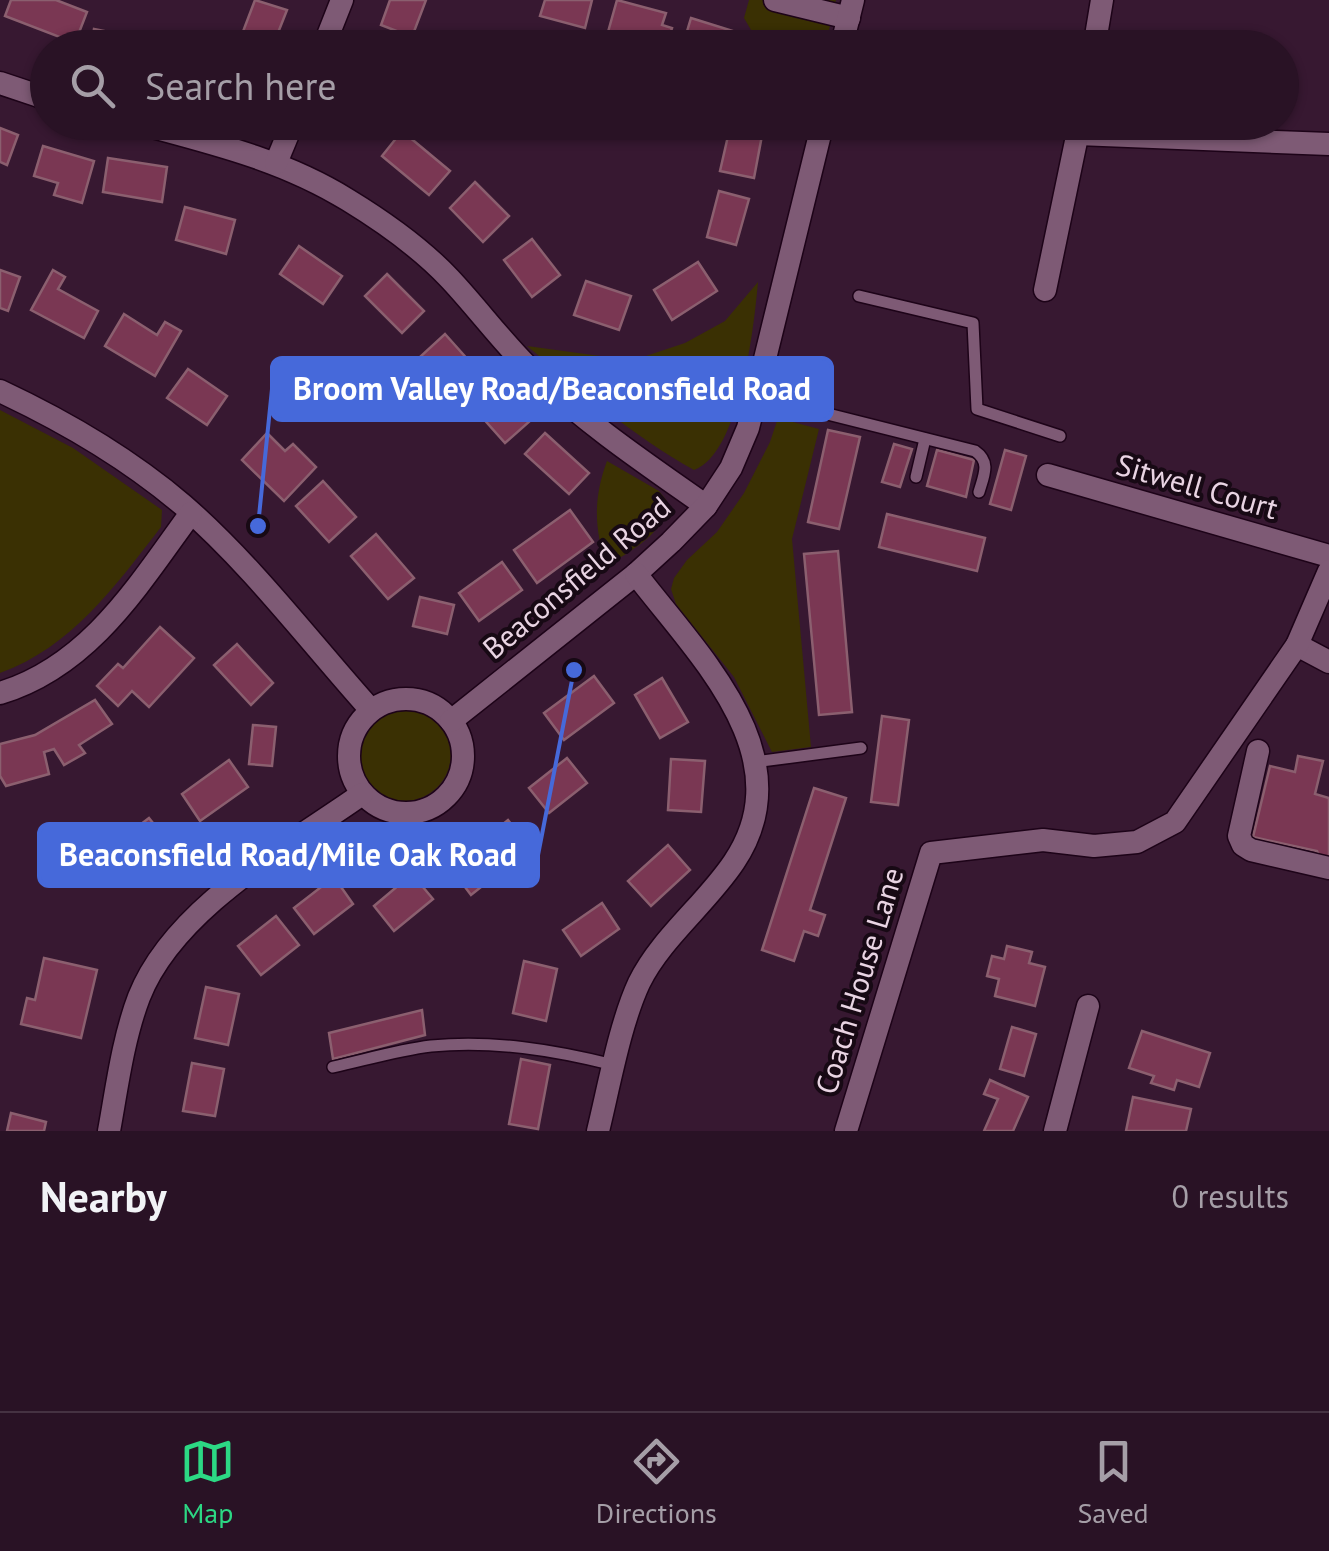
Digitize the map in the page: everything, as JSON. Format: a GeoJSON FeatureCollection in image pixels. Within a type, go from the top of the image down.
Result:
{"type":"FeatureCollection","features":[{"type":"Feature","properties":{"kind":"street"},"geometry":{"type":"LineString","coordinates":[[330,30],[342,0]]}},
{"type":"Feature","properties":{"kind":"street"},"geometry":{"type":"LineString","coordinates":[[775,0],[851,9]]}},
{"type":"Feature","properties":{"kind":"street"},"geometry":{"type":"LineString","coordinates":[[1097,30],[1102,0]]}},
{"type":"Feature","properties":{"kind":"street"},"geometry":{"type":"LineString","coordinates":[[0,84],[30,93]]}},
{"type":"Feature","properties":{"kind":"street"},"geometry":{"type":"LineString","coordinates":[[195,140],[276,164],[350,201],[417,248],[449,277],[510,348],[561,398],[612,440],[706,506]]}},
{"type":"Feature","properties":{"kind":"street"},"geometry":{"type":"LineString","coordinates":[[276,164],[286,140]]}},
{"type":"Feature","properties":{"kind":"street","name":"Beaconsfield Road"},"geometry":{"type":"LineString","coordinates":[[451,721],[636,574],[706,506],[731,468],[748,428],[819,140]]}},
{"type":"Feature","properties":{"kind":"street"},"geometry":{"type":"LineString","coordinates":[[1045,290],[1076,140]]}},
{"type":"Feature","properties":{"kind":"street"},"geometry":{"type":"LineString","coordinates":[[1196,140],[1329,144]]}},
{"type":"Feature","properties":{"kind":"street"},"geometry":{"type":"LineString","coordinates":[[0,391],[116,456],[191,513],[371,710]]}},
{"type":"Feature","properties":{"kind":"street","name":"Sitwell Court"},"geometry":{"type":"LineString","coordinates":[[1048,475],[1329,556]]}},
{"type":"Feature","properties":{"kind":"street"},"geometry":{"type":"LineString","coordinates":[[0,693],[59,666],[108,624],[191,513]]}},
{"type":"Feature","properties":{"kind":"street","name":"Coach House Lane"},"geometry":{"type":"LineString","coordinates":[[846,1131],[931,853],[1043,840],[1094,846],[1137,842],[1174,822],[1297,645],[1329,571]]}},
{"type":"Feature","properties":{"kind":"street"},"geometry":{"type":"LineString","coordinates":[[598,1131],[638,984],[733,863],[754,817],[756,762],[733,702],[636,574]]}},
{"type":"Feature","properties":{"kind":"street"},"geometry":{"type":"LineString","coordinates":[[1297,645],[1329,662]]}},
{"type":"Feature","properties":{"kind":"street"},"geometry":{"type":"LineString","coordinates":[[408,698],[442,711],[463,745],[463,765],[450,794],[420,812],[400,814],[380,808],[362,794],[352,777],[348,758],[358,723],[371,710],[388,701],[408,698]]}},
{"type":"Feature","properties":{"kind":"street"},"geometry":{"type":"LineString","coordinates":[[1258,751],[1239,836],[1243,845],[1250,850],[1329,868]]}},
{"type":"Feature","properties":{"kind":"street"},"geometry":{"type":"LineString","coordinates":[[108,1131],[139,996],[175,939],[205,908],[243,878],[362,794]]}},
{"type":"Feature","properties":{"kind":"street"},"geometry":{"type":"LineString","coordinates":[[1055,1131],[1088,1006]]}},
{"type":"Feature","properties":{"kind":"lane"},"geometry":{"type":"LineString","coordinates":[[859,296],[973,323],[977,409],[1060,436]]}},
{"type":"Feature","properties":{"kind":"lane"},"geometry":{"type":"LineString","coordinates":[[756,396],[975,451],[984,457],[986,465],[979,492]]}},
{"type":"Feature","properties":{"kind":"lane"},"geometry":{"type":"LineString","coordinates":[[916,477],[926,439]]}},
{"type":"Feature","properties":{"kind":"lane"},"geometry":{"type":"LineString","coordinates":[[756,762],[861,748]]}},
{"type":"Feature","properties":{"kind":"lane"},"geometry":{"type":"LineString","coordinates":[[333,1067],[428,1046],[458,1044],[534,1047],[614,1065]]}},
{"type":"Feature","properties":{"kind":"shaded area"},"geometry":{"type":"Polygon","coordinates":[[[749,0],[836,0],[829,30],[751,30],[744,18],[749,0]]]}},
{"type":"Feature","properties":{"kind":"shaded area"},"geometry":{"type":"Polygon","coordinates":[[[758,282],[748,357],[733,415],[710,459],[694,470],[628,427],[527,346],[600,356],[643,357],[685,343],[725,321],[758,282]]]}},
{"type":"Feature","properties":{"kind":"shaded area"},"geometry":{"type":"Polygon","coordinates":[[[0,410],[73,448],[162,510],[161,527],[91,612],[49,647],[0,673],[0,410]]]}},
{"type":"Feature","properties":{"kind":"shaded area"},"geometry":{"type":"Polygon","coordinates":[[[778,418],[819,429],[792,539],[811,747],[772,752],[734,677],[676,604],[671,589],[687,560],[717,532],[744,493],[778,418]]]}},
{"type":"Feature","properties":{"kind":"shaded area"},"geometry":{"type":"Polygon","coordinates":[[[607,461],[659,491],[667,501],[654,532],[607,566],[597,514],[607,461]]]}},
{"type":"Feature","properties":{"kind":"shaded area"},"geometry":{"type":"Polygon","coordinates":[[[404,707],[422,711],[437,721],[447,736],[451,754],[447,772],[437,787],[422,797],[404,801],[386,797],[371,787],[361,772],[357,754],[361,736],[371,721],[386,711],[404,707]]]}},
{"type":"Feature","properties":{"kind":"building"},"geometry":{"type":"Polygon","coordinates":[[[11,0],[56,0],[87,12],[80,30],[41,30],[5,16],[11,0]]]}},
{"type":"Feature","properties":{"kind":"building"},"geometry":{"type":"Polygon","coordinates":[[[255,0],[287,10],[279,30],[244,30],[255,0]]]}},
{"type":"Feature","properties":{"kind":"building"},"geometry":{"type":"Polygon","coordinates":[[[390,0],[426,0],[415,30],[394,30],[381,25],[390,0]]]}},
{"type":"Feature","properties":{"kind":"building"},"geometry":{"type":"Polygon","coordinates":[[[545,0],[592,0],[585,28],[540,16],[545,0]]]}},
{"type":"Feature","properties":{"kind":"building"},"geometry":{"type":"Polygon","coordinates":[[[617,0],[666,13],[662,25],[672,28],[671,30],[609,30],[617,0]]]}},
{"type":"Feature","properties":{"kind":"building"},"geometry":{"type":"Polygon","coordinates":[[[691,18],[730,30],[687,30],[691,18]]]}},
{"type":"Feature","properties":{"kind":"building"},"geometry":{"type":"Polygon","coordinates":[[[0,128],[18,135],[7,165],[0,162],[0,128]]]}},
{"type":"Feature","properties":{"kind":"building"},"geometry":{"type":"Polygon","coordinates":[[[395,140],[413,140],[450,171],[429,195],[382,156],[395,140]]]}},
{"type":"Feature","properties":{"kind":"building"},"geometry":{"type":"Polygon","coordinates":[[[727,140],[761,140],[754,178],[720,171],[727,140]]]}},
{"type":"Feature","properties":{"kind":"building"},"geometry":{"type":"Polygon","coordinates":[[[43,146],[94,161],[82,203],[54,195],[58,183],[34,176],[43,146]]]}},
{"type":"Feature","properties":{"kind":"building"},"geometry":{"type":"Polygon","coordinates":[[[108,158],[167,167],[162,202],[103,192],[108,158]]]}},
{"type":"Feature","properties":{"kind":"building"},"geometry":{"type":"Polygon","coordinates":[[[475,182],[509,216],[483,242],[450,208],[475,182]]]}},
{"type":"Feature","properties":{"kind":"building"},"geometry":{"type":"Polygon","coordinates":[[[719,191],[749,199],[736,245],[707,237],[719,191]]]}},
{"type":"Feature","properties":{"kind":"building"},"geometry":{"type":"Polygon","coordinates":[[[185,207],[235,220],[226,254],[176,240],[185,207]]]}},
{"type":"Feature","properties":{"kind":"building"},"geometry":{"type":"Polygon","coordinates":[[[532,239],[560,275],[532,297],[504,260],[532,239]]]}},
{"type":"Feature","properties":{"kind":"building"},"geometry":{"type":"Polygon","coordinates":[[[299,246],[342,276],[323,304],[280,274],[299,246]]]}},
{"type":"Feature","properties":{"kind":"building"},"geometry":{"type":"Polygon","coordinates":[[[698,262],[717,291],[672,320],[654,290],[698,262]]]}},
{"type":"Feature","properties":{"kind":"building"},"geometry":{"type":"Polygon","coordinates":[[[0,270],[20,277],[8,311],[0,308],[0,270]]]}},
{"type":"Feature","properties":{"kind":"building"},"geometry":{"type":"Polygon","coordinates":[[[53,270],[65,277],[58,289],[98,311],[84,338],[31,310],[53,270]]]}},
{"type":"Feature","properties":{"kind":"building"},"geometry":{"type":"Polygon","coordinates":[[[387,274],[424,311],[402,333],[365,296],[387,274]]]}},
{"type":"Feature","properties":{"kind":"building"},"geometry":{"type":"Polygon","coordinates":[[[586,281],[631,296],[619,330],[574,315],[586,281]]]}},
{"type":"Feature","properties":{"kind":"building"},"geometry":{"type":"Polygon","coordinates":[[[124,314],[157,335],[165,322],[181,331],[155,376],[105,346],[124,314]]]}},
{"type":"Feature","properties":{"kind":"building"},"geometry":{"type":"Polygon","coordinates":[[[445,334],[478,371],[454,393],[421,356],[445,334]]]}},
{"type":"Feature","properties":{"kind":"building"},"geometry":{"type":"Polygon","coordinates":[[[188,369],[227,396],[207,425],[167,398],[188,369]]]}},
{"type":"Feature","properties":{"kind":"building"},"geometry":{"type":"Polygon","coordinates":[[[498,385],[530,421],[505,443],[473,407],[498,385]]]}},
{"type":"Feature","properties":{"kind":"building"},"geometry":{"type":"Polygon","coordinates":[[[828,430],[860,437],[839,529],[808,522],[828,430]]]}},
{"type":"Feature","properties":{"kind":"building"},"geometry":{"type":"Polygon","coordinates":[[[267,433],[285,451],[293,444],[316,467],[284,501],[242,460],[267,433]]]}},
{"type":"Feature","properties":{"kind":"building"},"geometry":{"type":"Polygon","coordinates":[[[545,433],[589,473],[569,494],[525,454],[545,433]]]}},
{"type":"Feature","properties":{"kind":"building"},"geometry":{"type":"Polygon","coordinates":[[[894,444],[912,449],[900,487],[882,482],[894,444]]]}},
{"type":"Feature","properties":{"kind":"building"},"geometry":{"type":"Polygon","coordinates":[[[937,450],[974,460],[966,497],[927,486],[937,450]]]}},
{"type":"Feature","properties":{"kind":"building"},"geometry":{"type":"Polygon","coordinates":[[[1005,450],[1026,456],[1011,510],[990,504],[1005,450]]]}},
{"type":"Feature","properties":{"kind":"building"},"geometry":{"type":"Polygon","coordinates":[[[323,481],[356,517],[329,542],[296,506],[323,481]]]}},
{"type":"Feature","properties":{"kind":"building"},"geometry":{"type":"Polygon","coordinates":[[[570,510],[593,542],[537,583],[514,550],[570,510]]]}},
{"type":"Feature","properties":{"kind":"building"},"geometry":{"type":"Polygon","coordinates":[[[887,514],[985,538],[977,571],[879,547],[887,514]]]}},
{"type":"Feature","properties":{"kind":"building"},"geometry":{"type":"Polygon","coordinates":[[[376,534],[414,578],[388,599],[351,556],[376,534]]]}},
{"type":"Feature","properties":{"kind":"building"},"geometry":{"type":"Polygon","coordinates":[[[838,551],[852,712],[819,715],[804,554],[838,551]]]}},
{"type":"Feature","properties":{"kind":"building"},"geometry":{"type":"Polygon","coordinates":[[[502,562],[522,590],[479,621],[459,593],[502,562]]]}},
{"type":"Feature","properties":{"kind":"building"},"geometry":{"type":"Polygon","coordinates":[[[420,597],[454,605],[447,634],[413,626],[420,597]]]}},
{"type":"Feature","properties":{"kind":"building"},"geometry":{"type":"Polygon","coordinates":[[[160,627],[194,658],[149,707],[132,691],[118,706],[97,686],[118,664],[123,668],[160,627]]]}},
{"type":"Feature","properties":{"kind":"building"},"geometry":{"type":"Polygon","coordinates":[[[237,644],[273,683],[251,705],[214,665],[237,644]]]}},
{"type":"Feature","properties":{"kind":"building"},"geometry":{"type":"Polygon","coordinates":[[[594,676],[614,703],[564,740],[544,713],[594,676]]]}},
{"type":"Feature","properties":{"kind":"building"},"geometry":{"type":"Polygon","coordinates":[[[662,678],[688,722],[660,738],[635,695],[662,678]]]}},
{"type":"Feature","properties":{"kind":"building"},"geometry":{"type":"Polygon","coordinates":[[[95,700],[112,724],[79,745],[85,753],[64,765],[54,749],[44,752],[49,774],[6,786],[0,776],[0,744],[35,735],[95,700]]]}},
{"type":"Feature","properties":{"kind":"building"},"geometry":{"type":"Polygon","coordinates":[[[882,716],[909,720],[898,805],[871,802],[882,716]]]}},
{"type":"Feature","properties":{"kind":"building"},"geometry":{"type":"Polygon","coordinates":[[[253,725],[276,727],[272,766],[249,764],[253,725]]]}},
{"type":"Feature","properties":{"kind":"building"},"geometry":{"type":"Polygon","coordinates":[[[1298,756],[1323,761],[1315,794],[1329,798],[1329,858],[1320,857],[1317,851],[1253,837],[1270,766],[1295,772],[1298,756]]]}},
{"type":"Feature","properties":{"kind":"building"},"geometry":{"type":"Polygon","coordinates":[[[567,758],[587,783],[549,813],[529,788],[567,758]]]}},
{"type":"Feature","properties":{"kind":"building"},"geometry":{"type":"Polygon","coordinates":[[[671,759],[705,761],[701,812],[668,810],[671,759]]]}},
{"type":"Feature","properties":{"kind":"building"},"geometry":{"type":"Polygon","coordinates":[[[229,760],[248,787],[200,821],[182,794],[229,760]]]}},
{"type":"Feature","properties":{"kind":"building"},"geometry":{"type":"Polygon","coordinates":[[[814,788],[846,798],[810,910],[825,915],[818,936],[804,931],[794,961],[762,950],[814,788]]]}},
{"type":"Feature","properties":{"kind":"building"},"geometry":{"type":"Polygon","coordinates":[[[149,818],[170,844],[130,874],[111,847],[149,818]]]}},
{"type":"Feature","properties":{"kind":"building"},"geometry":{"type":"Polygon","coordinates":[[[508,820],[530,848],[471,895],[450,867],[508,820]]]}},
{"type":"Feature","properties":{"kind":"building"},"geometry":{"type":"Polygon","coordinates":[[[668,845],[690,870],[651,906],[628,881],[668,845]]]}},
{"type":"Feature","properties":{"kind":"building"},"geometry":{"type":"Polygon","coordinates":[[[412,874],[433,899],[394,931],[374,906],[412,874]]]}},
{"type":"Feature","properties":{"kind":"building"},"geometry":{"type":"Polygon","coordinates":[[[334,877],[353,904],[314,934],[294,908],[334,877]]]}},
{"type":"Feature","properties":{"kind":"building"},"geometry":{"type":"Polygon","coordinates":[[[602,903],[619,929],[581,956],[563,930],[602,903]]]}},
{"type":"Feature","properties":{"kind":"building"},"geometry":{"type":"Polygon","coordinates":[[[276,916],[299,945],[261,975],[238,946],[276,916]]]}},
{"type":"Feature","properties":{"kind":"building"},"geometry":{"type":"Polygon","coordinates":[[[1007,946],[1032,952],[1029,963],[1045,967],[1035,1006],[995,996],[999,979],[987,976],[992,956],[1004,959],[1007,946]]]}},
{"type":"Feature","properties":{"kind":"building"},"geometry":{"type":"Polygon","coordinates":[[[44,958],[97,970],[81,1038],[21,1024],[27,998],[35,1000],[44,958]]]}},
{"type":"Feature","properties":{"kind":"building"},"geometry":{"type":"Polygon","coordinates":[[[524,961],[557,969],[546,1021],[513,1013],[524,961]]]}},
{"type":"Feature","properties":{"kind":"building"},"geometry":{"type":"Polygon","coordinates":[[[206,987],[239,994],[228,1045],[195,1038],[206,987]]]}},
{"type":"Feature","properties":{"kind":"building"},"geometry":{"type":"Polygon","coordinates":[[[422,1010],[425,1035],[333,1059],[329,1033],[422,1010]]]}},
{"type":"Feature","properties":{"kind":"building"},"geometry":{"type":"Polygon","coordinates":[[[1012,1027],[1036,1034],[1024,1076],[1000,1069],[1012,1027]]]}},
{"type":"Feature","properties":{"kind":"building"},"geometry":{"type":"Polygon","coordinates":[[[1142,1031],[1210,1053],[1199,1087],[1177,1080],[1174,1090],[1151,1083],[1154,1076],[1129,1068],[1142,1031]]]}},
{"type":"Feature","properties":{"kind":"building"},"geometry":{"type":"Polygon","coordinates":[[[521,1059],[550,1065],[538,1129],[509,1124],[521,1059]]]}},
{"type":"Feature","properties":{"kind":"building"},"geometry":{"type":"Polygon","coordinates":[[[192,1063],[224,1069],[215,1116],[183,1111],[192,1063]]]}},
{"type":"Feature","properties":{"kind":"building"},"geometry":{"type":"Polygon","coordinates":[[[990,1080],[1028,1097],[1013,1131],[984,1131],[998,1099],[984,1094],[990,1080]]]}},
{"type":"Feature","properties":{"kind":"building"},"geometry":{"type":"Polygon","coordinates":[[[1133,1097],[1191,1109],[1186,1131],[1126,1131],[1133,1097]]]}},
{"type":"Feature","properties":{"kind":"building"},"geometry":{"type":"Polygon","coordinates":[[[11,1113],[46,1122],[44,1131],[7,1131],[11,1113]]]}},
{"type":"Feature","properties":{"kind":"place","name":"Broom Valley Road/Beaconsfield Road"},"geometry":{"type":"Point","coordinates":[258,526]}},
{"type":"Feature","properties":{"kind":"place","name":"Beaconsfield Road/Mile Oak Road"},"geometry":{"type":"Point","coordinates":[574,670]}}]}
